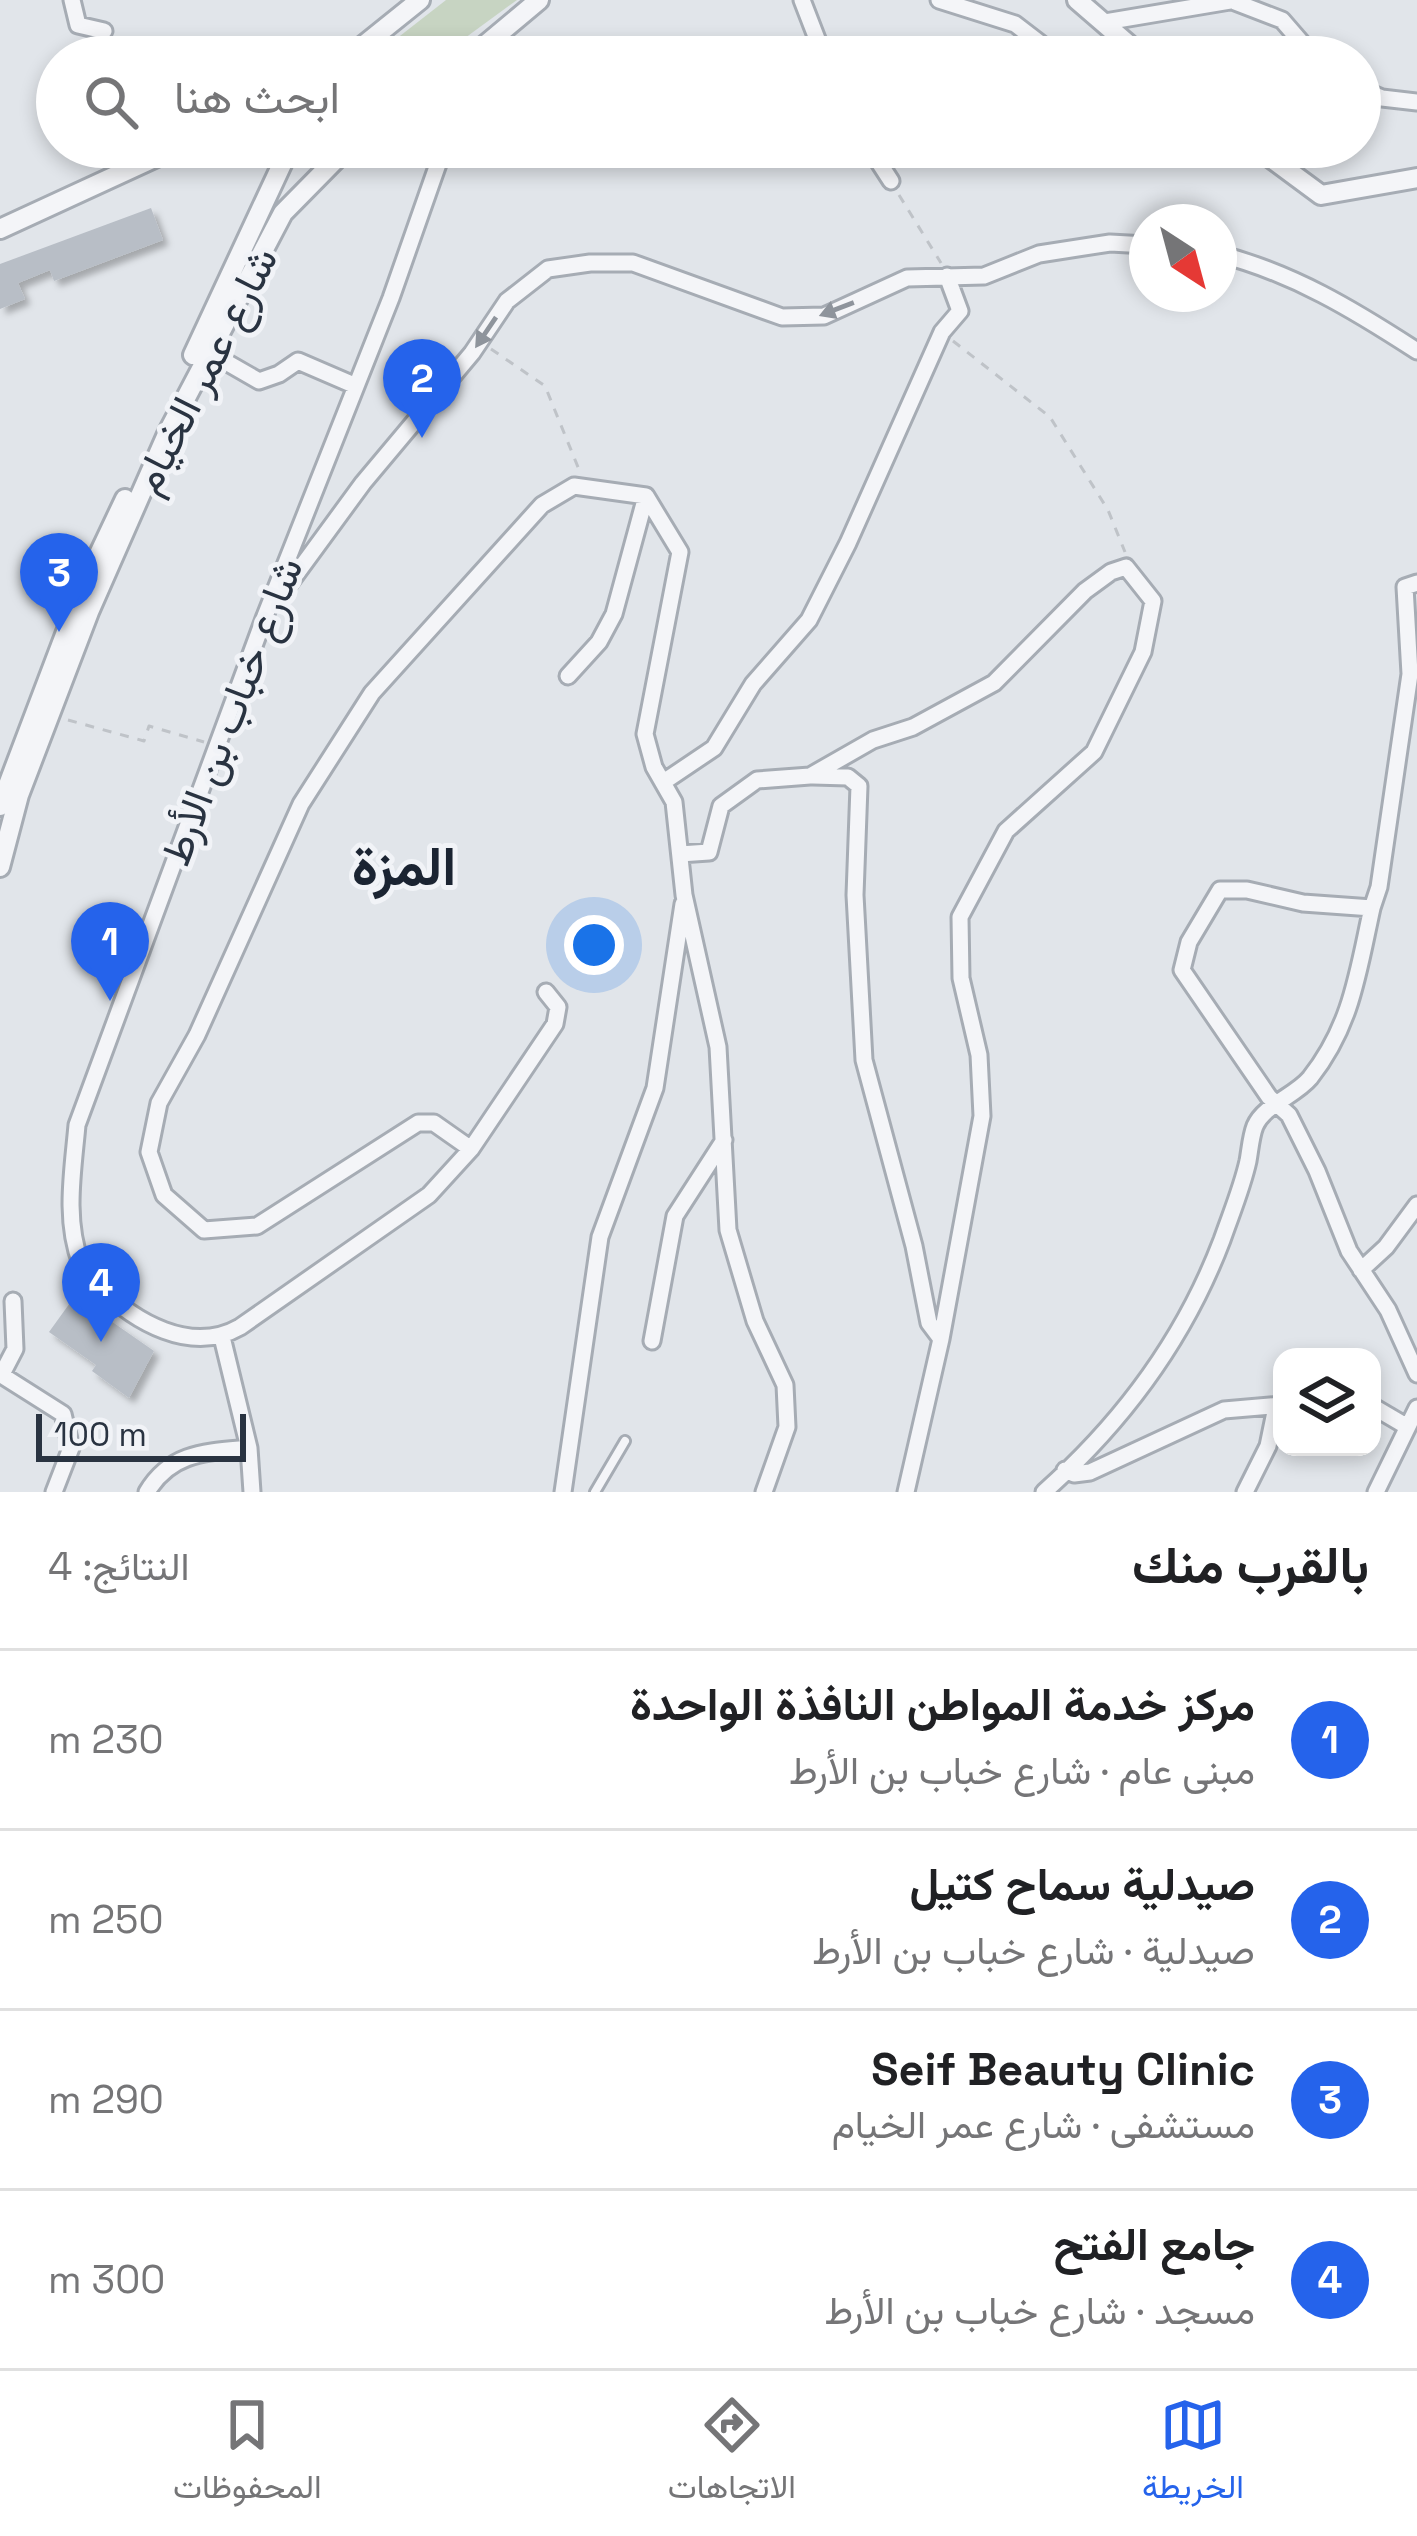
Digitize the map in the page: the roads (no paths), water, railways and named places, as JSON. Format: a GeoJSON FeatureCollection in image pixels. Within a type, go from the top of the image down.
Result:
{"type":"FeatureCollection","features":[{"type":"Feature","properties":{"kind":"street"},"geometry":{"type":"LineString","coordinates":[[72,0],[78,25],[104,32]]}},
{"type":"Feature","properties":{"kind":"street"},"geometry":{"type":"LineString","coordinates":[[376,36],[420,0]]}},
{"type":"Feature","properties":{"kind":"street"},"geometry":{"type":"LineString","coordinates":[[496,36],[539,0]]}},
{"type":"Feature","properties":{"kind":"street"},"geometry":{"type":"LineString","coordinates":[[802,0],[816,36]]}},
{"type":"Feature","properties":{"kind":"street"},"geometry":{"type":"LineString","coordinates":[[939,0],[1015,24],[1031,36]]}},
{"type":"Feature","properties":{"kind":"street"},"geometry":{"type":"LineString","coordinates":[[1077,0],[1120,36]]}},
{"type":"Feature","properties":{"kind":"street"},"geometry":{"type":"LineString","coordinates":[[1105,22],[1236,1],[1282,20],[1296,36]]}},
{"type":"Feature","properties":{"kind":"street"},"geometry":{"type":"LineString","coordinates":[[1381,98],[1417,102]]}},
{"type":"Feature","properties":{"kind":"street"},"geometry":{"type":"LineString","coordinates":[[0,229],[132,168]]}},
{"type":"Feature","properties":{"kind":"street","name":"شارع عمر الخيام"},"geometry":{"type":"LineString","coordinates":[[0,806],[82,590],[281,168]]}},
{"type":"Feature","properties":{"kind":"street","name":"شارع عمر الخيام"},"geometry":{"type":"LineString","coordinates":[[0,867],[19,795],[89,612],[168,432],[283,213],[326,168]]}},
{"type":"Feature","properties":{"kind":"street","name":"شارع خباب بن الأرط"},"geometry":{"type":"LineString","coordinates":[[222,1336],[170,1334],[120,1308],[82,1268],[69,1210],[77,1125],[436,168]]}},
{"type":"Feature","properties":{"kind":"street"},"geometry":{"type":"LineString","coordinates":[[882,168],[891,181]]}},
{"type":"Feature","properties":{"kind":"street"},"geometry":{"type":"LineString","coordinates":[[1284,168],[1321,195],[1417,178]]}},
{"type":"Feature","properties":{"kind":"street"},"geometry":{"type":"LineString","coordinates":[[265,616],[506,301],[548,269],[590,262],[632,263],[782,317],[824,316],[907,278],[984,276],[1039,254],[1129,244]]}},
{"type":"Feature","properties":{"kind":"street"},"geometry":{"type":"LineString","coordinates":[[1237,258],[1268,266],[1349,307],[1417,351]]}},
{"type":"Feature","properties":{"kind":"street"},"geometry":{"type":"LineString","coordinates":[[665,781],[715,748],[753,683],[808,620],[848,543],[942,332],[960,311],[947,276]]}},
{"type":"Feature","properties":{"kind":"street"},"geometry":{"type":"LineString","coordinates":[[226,362],[260,381],[298,361],[356,386]]}},
{"type":"Feature","properties":{"kind":"street"},"geometry":{"type":"LineString","coordinates":[[471,1149],[434,1124],[418,1123],[257,1226],[204,1230],[164,1195],[149,1152],[159,1103],[197,1035],[301,804],[372,693],[542,505],[574,486],[646,496]]}},
{"type":"Feature","properties":{"kind":"street"},"geometry":{"type":"LineString","coordinates":[[646,496],[680,552],[645,734],[654,767],[674,802],[684,895],[718,1047],[728,1230],[755,1321],[785,1385],[787,1427],[764,1492]]}},
{"type":"Feature","properties":{"kind":"street"},"geometry":{"type":"LineString","coordinates":[[568,676],[599,642],[614,614],[646,496]]}},
{"type":"Feature","properties":{"kind":"street"},"geometry":{"type":"LineString","coordinates":[[810,776],[873,740],[913,727],[994,683],[1085,591],[1112,572],[1126,567],[1153,602],[1143,652],[1094,752],[1006,831],[960,917],[961,978],[980,1055],[982,1116],[941,1339],[906,1492]]}},
{"type":"Feature","properties":{"kind":"street"},"geometry":{"type":"LineString","coordinates":[[1043,1492],[1122,1413],[1174,1342],[1196,1304],[1222,1238],[1247,1165],[1254,1128],[1307,1081],[1346,1022],[1372,908],[1410,674],[1405,586],[1417,583]]}},
{"type":"Feature","properties":{"kind":"street"},"geometry":{"type":"LineString","coordinates":[[680,854],[709,852],[721,806],[758,780],[848,777],[859,786],[856,895],[864,1060],[914,1246],[928,1323],[941,1339]]}},
{"type":"Feature","properties":{"kind":"street"},"geometry":{"type":"LineString","coordinates":[[1372,908],[1220,890],[1189,942],[1182,970],[1289,1115],[1334,1219],[1388,1310],[1417,1374]]}},
{"type":"Feature","properties":{"kind":"street"},"geometry":{"type":"LineString","coordinates":[[563,1492],[600,1238],[655,1088],[684,895]]}},
{"type":"Feature","properties":{"kind":"street"},"geometry":{"type":"LineString","coordinates":[[252,1492],[249,1448],[222,1336],[429,1196],[471,1149],[555,1024],[558,1007],[546,992]]}},
{"type":"Feature","properties":{"kind":"street"},"geometry":{"type":"LineString","coordinates":[[652,1341],[675,1216],[725,1138]]}},
{"type":"Feature","properties":{"kind":"street"},"geometry":{"type":"LineString","coordinates":[[1361,1270],[1386,1247],[1417,1204]]}},
{"type":"Feature","properties":{"kind":"street"},"geometry":{"type":"LineString","coordinates":[[13,1300],[15,1349],[1,1374],[63,1414],[71,1448],[54,1492]]}},
{"type":"Feature","properties":{"kind":"street"},"geometry":{"type":"LineString","coordinates":[[1065,1470],[1090,1472],[1224,1410],[1273,1406]]}},
{"type":"Feature","properties":{"kind":"street"},"geometry":{"type":"LineString","coordinates":[[1376,1492],[1417,1408]]}},
{"type":"Feature","properties":{"kind":"street"},"geometry":{"type":"LineString","coordinates":[[1381,1411],[1406,1426]]}},
{"type":"Feature","properties":{"kind":"street"},"geometry":{"type":"LineString","coordinates":[[1245,1492],[1273,1428]]}},
{"type":"Feature","properties":{"kind":"street"},"geometry":{"type":"LineString","coordinates":[[147,1492],[158,1473],[192,1453],[249,1448]]}},
{"type":"Feature","properties":{"kind":"lane"},"geometry":{"type":"LineString","coordinates":[[595,1492],[626,1441]]}},
{"type":"Feature","properties":{"kind":"place","name":"صيدلية سماح كتيل"},"geometry":{"type":"Point","coordinates":[422,438]}},
{"type":"Feature","properties":{"kind":"place","name":"Seif Beauty Clinic"},"geometry":{"type":"Point","coordinates":[59,632]}},
{"type":"Feature","properties":{"kind":"place","name":"مركز خدمة المواطن النافذة الواحدة"},"geometry":{"type":"Point","coordinates":[110,1001]}},
{"type":"Feature","properties":{"kind":"place","name":"جامع الفتح"},"geometry":{"type":"Point","coordinates":[101,1342]}},
{"type":"Feature","properties":{"kind":"district","name":"المزة"},"geometry":{"type":"Point","coordinates":[404,866]}}]}
